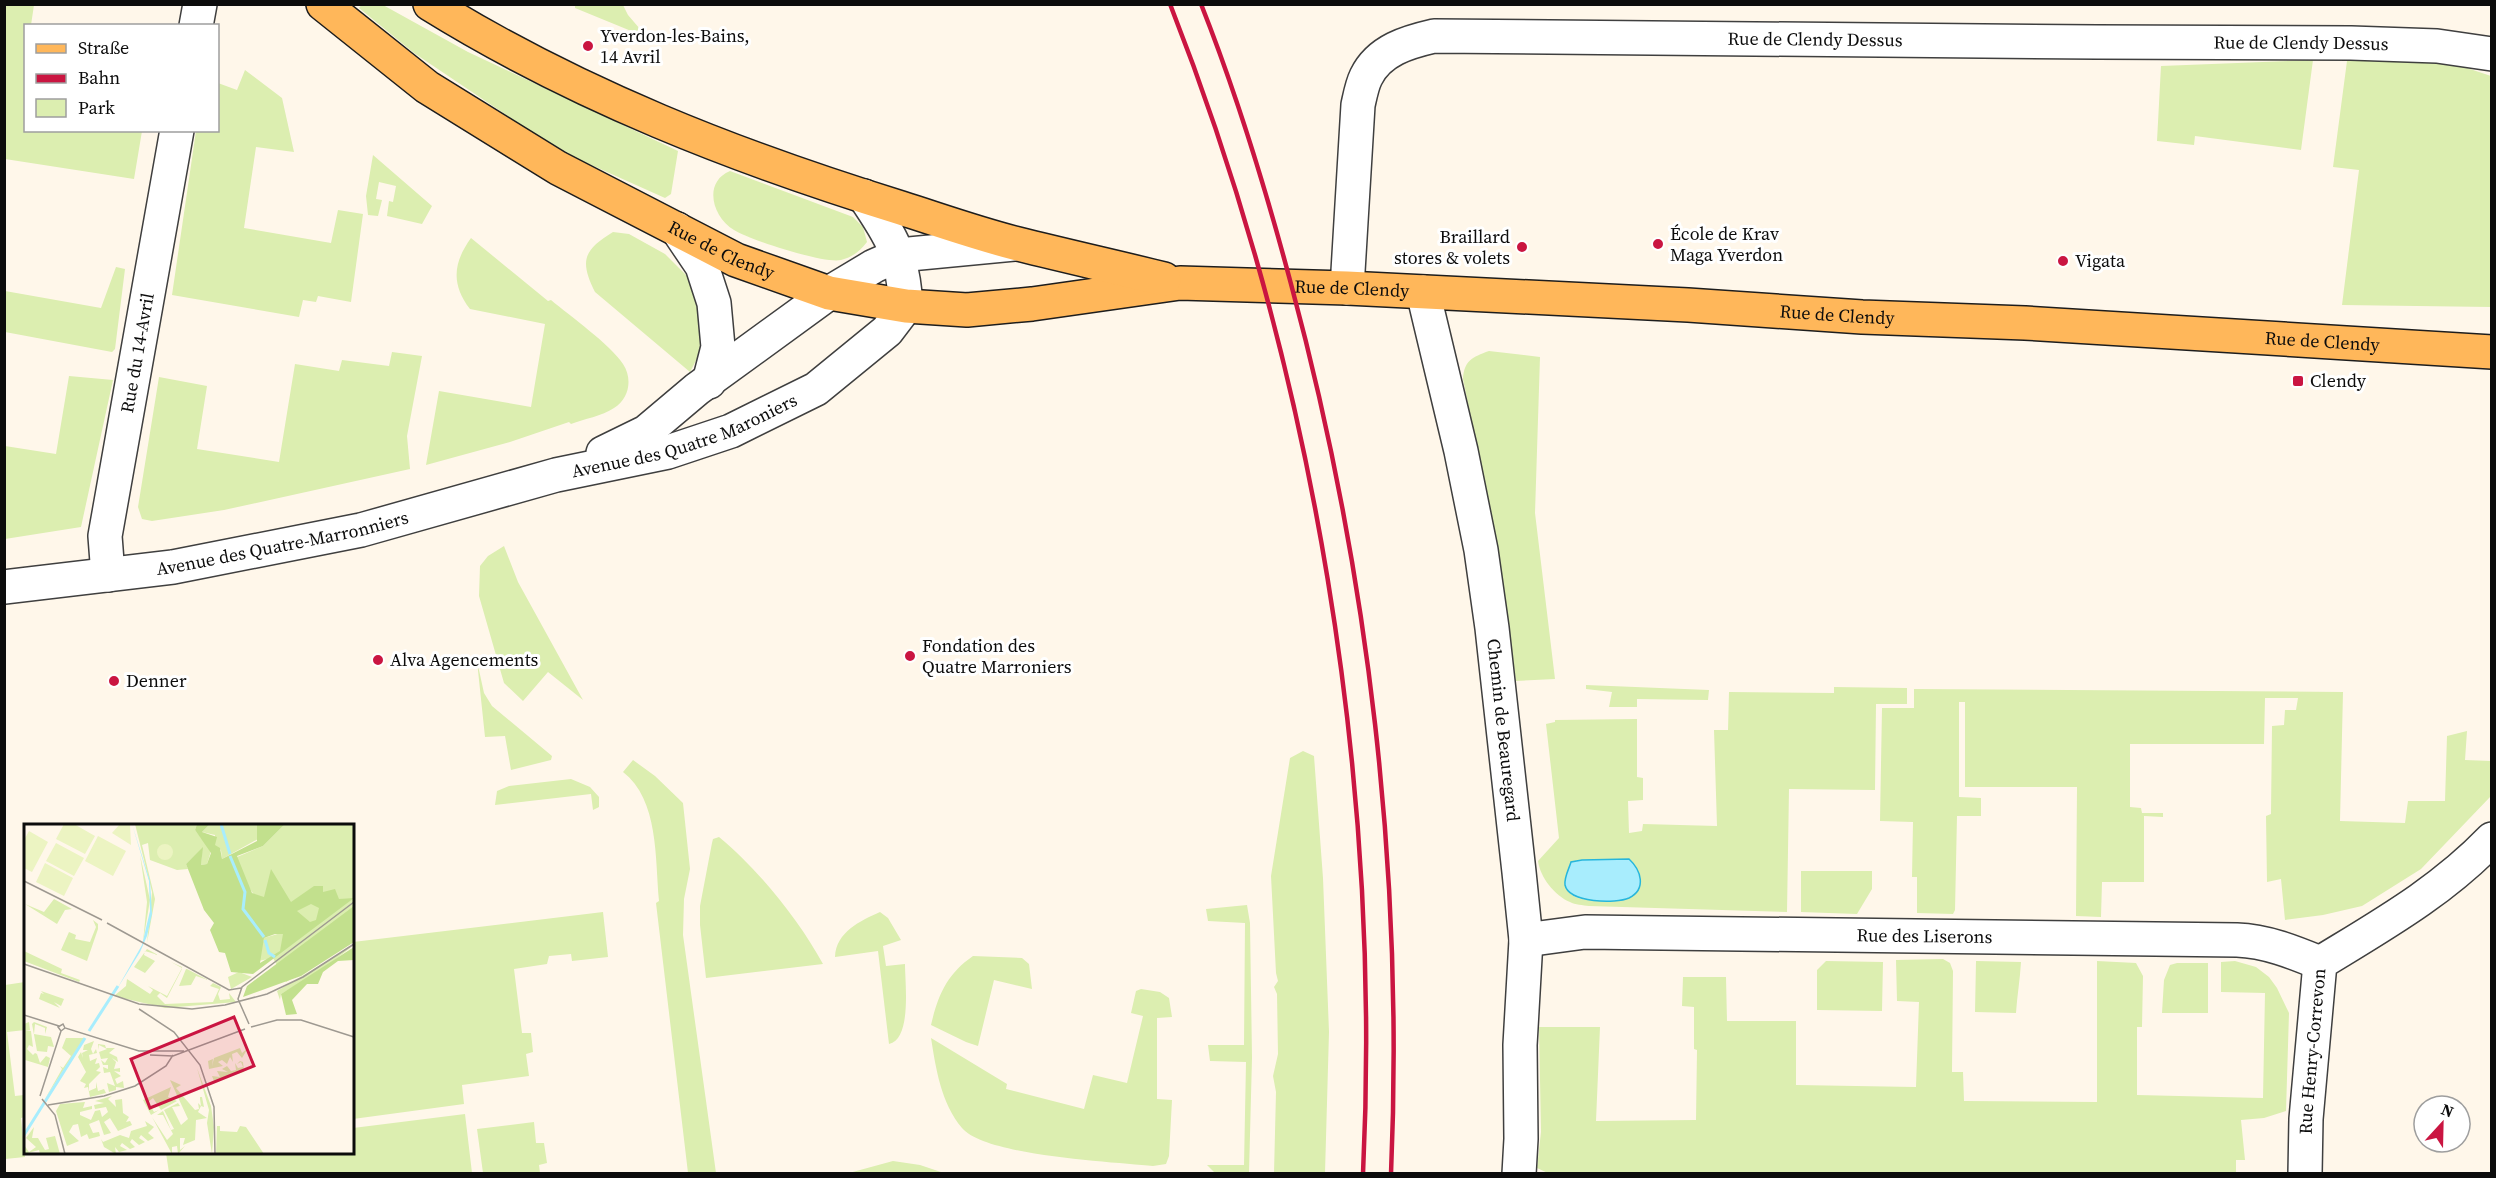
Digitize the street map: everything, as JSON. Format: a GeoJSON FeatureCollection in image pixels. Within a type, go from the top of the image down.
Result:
{"type":"FeatureCollection","features":[{"type":"Feature","properties":{"kind":"main road","name":"Rue de Clendy"},"geometry":{"type":"LineString","coordinates":[[323,4],[427,87],[558,168],[736,260],[829,293],[906,306],[967,310],[1032,304],[1180,283],[1347,288],[1688,305],[1862,317],[2025,323],[2492,351]]}},
{"type":"Feature","properties":{"kind":"main road","name":"Rue de Clendy"},"geometry":{"type":"LineString","coordinates":[[430,4],[462,24],[575,84],[704,141],[864,196],[1019,244],[1180,283]]}},
{"type":"Feature","properties":{"kind":"street"},"geometry":{"type":"LineString","coordinates":[[196,24],[200,4]]}},
{"type":"Feature","properties":{"kind":"street","name":"Rue de Clendy Dessus"},"geometry":{"type":"LineString","coordinates":[[1347,288],[1358,105],[1366,76],[1381,58],[1404,42],[1434,36],[2351,42],[2437,45],[2492,54]]}},
{"type":"Feature","properties":{"kind":"street","name":"Rue du 14-Avril"},"geometry":{"type":"LineString","coordinates":[[108,575],[105,536],[177,132]]}},
{"type":"Feature","properties":{"kind":"street"},"geometry":{"type":"LineString","coordinates":[[864,196],[899,255],[905,282],[906,306]]}},
{"type":"Feature","properties":{"kind":"street"},"geometry":{"type":"LineString","coordinates":[[677,229],[702,266],[714,303],[718,347],[709,382]]}},
{"type":"Feature","properties":{"kind":"street","name":"Avenue des Quatre Maroniers"},"geometry":{"type":"LineString","coordinates":[[556,475],[646,432],[829,293],[874,266],[899,255],[1019,244]]}},
{"type":"Feature","properties":{"kind":"street","name":"Chemin de Beauregard"},"geometry":{"type":"LineString","coordinates":[[1423,292],[1461,451],[1481,550],[1492,628],[1526,940],[1520,1045],[1519,1173]]}},
{"type":"Feature","properties":{"kind":"street","name":"Avenue des Quatre Maroniers"},"geometry":{"type":"LineString","coordinates":[[556,475],[668,452],[731,431],[816,390],[886,331],[906,306]]}},
{"type":"Feature","properties":{"kind":"street","name":"Avenue des Quatre-Marronniers"},"geometry":{"type":"LineString","coordinates":[[4,587],[173,567],[361,530],[556,475]]}},
{"type":"Feature","properties":{"kind":"street","name":"Rue Henry-Correvon"},"geometry":{"type":"LineString","coordinates":[[2305,1173],[2308,1097],[2320,963],[2423,900],[2492,839]]}},
{"type":"Feature","properties":{"kind":"street","name":"Rue des Liserons"},"geometry":{"type":"LineString","coordinates":[[1526,940],[1585,932],[2254,940],[2284,948],[2320,963]]}},
{"type":"Feature","properties":{"kind":"green space"},"geometry":{"type":"Polygon","coordinates":[[[362,4],[383,5],[468,52],[678,151],[671,194],[665,198],[578,159],[524,127],[414,53],[359,8],[362,4]]]}},
{"type":"Feature","properties":{"kind":"green space"},"geometry":{"type":"Polygon","coordinates":[[[4,5],[34,5],[31,24],[24,24],[24,132],[142,132],[134,179],[5,159],[4,5]]]}},
{"type":"Feature","properties":{"kind":"green space"},"geometry":{"type":"Polygon","coordinates":[[[575,5],[623,5],[640,29],[636,33],[575,8],[575,5]]]}},
{"type":"Feature","properties":{"kind":"green space"},"geometry":{"type":"Polygon","coordinates":[[[2313,60],[2301,150],[2195,136],[2194,145],[2157,141],[2161,66],[2313,60]]]}},
{"type":"Feature","properties":{"kind":"green space"},"geometry":{"type":"Polygon","coordinates":[[[2347,61],[2446,61],[2491,76],[2491,307],[2342,305],[2359,170],[2333,167],[2347,61]]]}},
{"type":"Feature","properties":{"kind":"green space"},"geometry":{"type":"Polygon","coordinates":[[[245,70],[282,98],[294,152],[256,147],[244,228],[331,243],[338,210],[363,214],[351,302],[318,296],[316,302],[303,300],[299,317],[172,295],[196,132],[219,132],[219,83],[237,90],[245,70]]]}},
{"type":"Feature","properties":{"kind":"green space"},"geometry":{"type":"Polygon","coordinates":[[[373,155],[432,206],[422,224],[387,216],[389,201],[393,202],[396,186],[379,182],[376,199],[382,200],[378,216],[368,215],[366,196],[373,155]]]}},
{"type":"Feature","properties":{"kind":"green space"},"geometry":{"type":"Polygon","coordinates":[[[730,171],[853,217],[863,227],[867,242],[853,255],[841,260],[832,260],[787,250],[734,230],[720,217],[714,200],[716,183],[730,171]]]}},
{"type":"Feature","properties":{"kind":"green space"},"geometry":{"type":"Polygon","coordinates":[[[613,232],[629,234],[665,254],[690,279],[698,293],[704,345],[690,372],[595,292],[587,272],[587,257],[596,244],[613,232]]]}},
{"type":"Feature","properties":{"kind":"green space"},"geometry":{"type":"Polygon","coordinates":[[[471,238],[609,348],[626,370],[628,388],[619,404],[604,413],[426,465],[439,391],[531,407],[545,324],[470,309],[460,291],[457,274],[461,256],[471,238]]]}},
{"type":"Feature","properties":{"kind":"green space"},"geometry":{"type":"Polygon","coordinates":[[[116,267],[125,269],[115,349],[112,352],[5,332],[5,291],[101,308],[116,267]]]}},
{"type":"Feature","properties":{"kind":"green space"},"geometry":{"type":"Polygon","coordinates":[[[1489,351],[1540,357],[1535,513],[1555,679],[1516,681],[1500,562],[1463,379],[1465,368],[1470,360],[1489,351]]]}},
{"type":"Feature","properties":{"kind":"green space"},"geometry":{"type":"Polygon","coordinates":[[[392,352],[422,356],[407,436],[410,469],[224,510],[152,521],[142,519],[138,507],[159,377],[207,386],[197,449],[279,462],[295,364],[339,371],[342,360],[389,366],[392,352]]]}},
{"type":"Feature","properties":{"kind":"green space"},"geometry":{"type":"Polygon","coordinates":[[[69,376],[113,380],[81,527],[5,539],[5,446],[56,454],[69,376]]]}},
{"type":"Feature","properties":{"kind":"green space"},"geometry":{"type":"Polygon","coordinates":[[[504,546],[518,582],[583,700],[548,672],[523,701],[504,683],[479,596],[480,566],[488,556],[504,546]]]}},
{"type":"Feature","properties":{"kind":"green space"},"geometry":{"type":"Polygon","coordinates":[[[477,661],[484,693],[492,706],[552,756],[551,760],[511,770],[505,736],[485,737],[477,661]]]}},
{"type":"Feature","properties":{"kind":"green space"},"geometry":{"type":"Polygon","coordinates":[[[1586,685],[1709,690],[1708,700],[1637,699],[1637,707],[1609,707],[1612,692],[1586,689],[1586,685]]]}},
{"type":"Feature","properties":{"kind":"green space"},"geometry":{"type":"Polygon","coordinates":[[[1834,687],[1907,688],[1907,704],[1876,704],[1875,790],[1789,789],[1787,912],[1579,905],[1564,899],[1545,879],[1538,861],[1559,838],[1546,724],[1555,722],[1555,720],[1637,719],[1637,777],[1643,778],[1643,800],[1628,801],[1629,833],[1642,831],[1643,824],[1717,826],[1714,730],[1728,730],[1729,692],[1834,693],[1834,687]],[[1571,863],[1567,876],[1570,893],[1583,899],[1614,900],[1571,863]]]}},
{"type":"Feature","properties":{"kind":"green space"},"geometry":{"type":"Polygon","coordinates":[[[1914,689],[2343,692],[2340,821],[2405,823],[2408,801],[2445,801],[2447,736],[2467,731],[2465,760],[2491,761],[2491,796],[2421,869],[2362,906],[2323,915],[2285,920],[2281,879],[2267,882],[2266,816],[2271,814],[2272,726],[2284,725],[2285,710],[2296,710],[2298,698],[2265,698],[2264,744],[2130,744],[2130,807],[2141,808],[2142,813],[2163,813],[2163,817],[2144,816],[2144,882],[2102,882],[2101,917],[2076,916],[2077,787],[1965,787],[1965,702],[1959,702],[1959,797],[1981,798],[1981,816],[1957,816],[1955,910],[1953,914],[1917,913],[1917,877],[1912,877],[1913,822],[1880,821],[1882,708],[1914,708],[1914,689]]]}},
{"type":"Feature","properties":{"kind":"green space"},"geometry":{"type":"Polygon","coordinates":[[[1303,751],[1314,756],[1323,878],[1329,1032],[1325,1173],[1274,1173],[1276,1092],[1273,1076],[1278,1054],[1277,994],[1274,987],[1278,981],[1271,876],[1290,758],[1303,751]]]}},
{"type":"Feature","properties":{"kind":"green space"},"geometry":{"type":"Polygon","coordinates":[[[633,760],[655,776],[683,803],[690,869],[684,899],[683,935],[716,1173],[688,1173],[656,903],[659,901],[653,831],[643,798],[635,784],[623,772],[633,760]]]}},
{"type":"Feature","properties":{"kind":"green space"},"geometry":{"type":"Polygon","coordinates":[[[571,779],[590,787],[599,797],[599,807],[593,810],[591,794],[495,805],[497,791],[509,786],[571,779]]]}},
{"type":"Feature","properties":{"kind":"green space"},"geometry":{"type":"Polygon","coordinates":[[[719,837],[777,896],[823,964],[706,978],[700,906],[713,839],[719,837]]]}},
{"type":"Feature","properties":{"kind":"green space"},"geometry":{"type":"Polygon","coordinates":[[[1801,871],[1872,871],[1872,889],[1857,914],[1801,912],[1801,871]]]}},
{"type":"Feature","properties":{"kind":"green space"},"geometry":{"type":"Polygon","coordinates":[[[1247,905],[1250,923],[1252,1058],[1249,1173],[1215,1173],[1207,1165],[1244,1165],[1246,1062],[1210,1061],[1208,1045],[1244,1045],[1245,923],[1208,921],[1206,909],[1247,905]]]}},
{"type":"Feature","properties":{"kind":"green space"},"geometry":{"type":"Polygon","coordinates":[[[603,912],[608,957],[572,961],[571,954],[549,956],[547,964],[514,969],[522,1033],[531,1033],[533,1052],[526,1054],[529,1076],[462,1085],[464,1104],[354,1119],[354,942],[603,912]]]}},
{"type":"Feature","properties":{"kind":"green space"},"geometry":{"type":"Polygon","coordinates":[[[880,912],[888,918],[901,940],[883,946],[886,966],[905,964],[904,1022],[896,1040],[889,1044],[878,951],[835,957],[836,948],[850,928],[880,912]]]}},
{"type":"Feature","properties":{"kind":"green space"},"geometry":{"type":"Polygon","coordinates":[[[973,956],[1022,958],[1029,964],[1032,989],[994,980],[978,1046],[931,1025],[945,986],[956,970],[973,956]]]}},
{"type":"Feature","properties":{"kind":"green space"},"geometry":{"type":"Polygon","coordinates":[[[1943,959],[1950,963],[1953,971],[1952,1072],[1963,1072],[1964,1101],[2097,1102],[2097,961],[2136,963],[2143,976],[2142,1027],[2137,1027],[2137,1095],[2263,1098],[2265,993],[2221,992],[2221,962],[2235,961],[2256,967],[2269,977],[2289,1013],[2286,1111],[2264,1118],[2241,1120],[2245,1160],[2236,1160],[2236,1173],[1550,1174],[1537,1168],[1541,1132],[1539,1027],[1600,1027],[1596,1121],[1696,1120],[1697,1050],[1694,1049],[1694,1007],[1682,1006],[1683,977],[1726,977],[1727,1021],[1796,1021],[1796,1085],[1916,1087],[1919,1002],[1897,1001],[1896,960],[1943,959]]]}},
{"type":"Feature","properties":{"kind":"green space"},"geometry":{"type":"Polygon","coordinates":[[[1826,961],[1883,962],[1882,1011],[1817,1010],[1817,970],[1826,961]]]}},
{"type":"Feature","properties":{"kind":"green space"},"geometry":{"type":"Polygon","coordinates":[[[1976,961],[2021,962],[2016,1013],[1975,1012],[1976,961]]]}},
{"type":"Feature","properties":{"kind":"green space"},"geometry":{"type":"Polygon","coordinates":[[[2208,963],[2208,1013],[2162,1013],[2164,980],[2170,965],[2208,963]]]}},
{"type":"Feature","properties":{"kind":"green space"},"geometry":{"type":"Polygon","coordinates":[[[24,982],[24,1030],[7,1032],[15,1096],[24,1095],[24,1117],[21,1118],[25,1157],[5,1159],[5,985],[24,982]]]}},
{"type":"Feature","properties":{"kind":"green space"},"geometry":{"type":"Polygon","coordinates":[[[1141,989],[1160,992],[1169,998],[1172,1017],[1157,1018],[1157,1099],[1172,1100],[1169,1156],[1166,1164],[1153,1166],[1022,1151],[975,1138],[962,1128],[944,1097],[937,1074],[931,1038],[1007,1084],[1006,1089],[1084,1109],[1093,1075],[1127,1083],[1143,1016],[1131,1013],[1136,991],[1141,989]]]}},
{"type":"Feature","properties":{"kind":"green space"},"geometry":{"type":"Polygon","coordinates":[[[465,1114],[472,1173],[169,1173],[166,1154],[354,1154],[354,1128],[465,1114]]]}},
{"type":"Feature","properties":{"kind":"green space"},"geometry":{"type":"Polygon","coordinates":[[[534,1122],[536,1143],[544,1143],[547,1163],[539,1165],[540,1173],[483,1173],[477,1129],[534,1122]]]}},
{"type":"Feature","properties":{"kind":"green space"},"geometry":{"type":"Polygon","coordinates":[[[893,1161],[920,1165],[944,1173],[849,1173],[893,1161]]]}},
{"type":"Feature","properties":{"kind":"water"},"geometry":{"type":"Polygon","coordinates":[[[1629,859],[1637,868],[1640,885],[1635,894],[1629,898],[1614,901],[1584,899],[1568,891],[1565,885],[1571,862],[1629,859]]]}},
{"type":"Feature","properties":{"kind":"railway"},"geometry":{"type":"LineString","coordinates":[[1170,4],[1220,143],[1264,286],[1299,431],[1328,579],[1348,728],[1361,877],[1366,1026],[1363,1174]]}},
{"type":"Feature","properties":{"kind":"railway"},"geometry":{"type":"LineString","coordinates":[[1201,4],[1250,143],[1291,284],[1318,393],[1341,503],[1360,614],[1375,725],[1386,837],[1392,949],[1394,1061],[1391,1174]]}},
{"type":"Feature","properties":{"kind":"place","name":"Yverdon-les-Bains, 14 Avril"},"geometry":{"type":"Point","coordinates":[588,46]}},
{"type":"Feature","properties":{"kind":"place","name":"École de Krav Maga Yverdon"},"geometry":{"type":"Point","coordinates":[1658,244]}},
{"type":"Feature","properties":{"kind":"place","name":"Braillard stores & volets"},"geometry":{"type":"Point","coordinates":[1522,247]}},
{"type":"Feature","properties":{"kind":"place","name":"Vigata"},"geometry":{"type":"Point","coordinates":[2063,261]}},
{"type":"Feature","properties":{"kind":"place","name":"Clendy"},"geometry":{"type":"Point","coordinates":[2298,381]}},
{"type":"Feature","properties":{"kind":"place","name":"Fondation des Quatre Marroniers"},"geometry":{"type":"Point","coordinates":[910,656]}},
{"type":"Feature","properties":{"kind":"place","name":"Alva Agencements"},"geometry":{"type":"Point","coordinates":[378,660]}},
{"type":"Feature","properties":{"kind":"place","name":"Denner"},"geometry":{"type":"Point","coordinates":[114,681]}}]}
